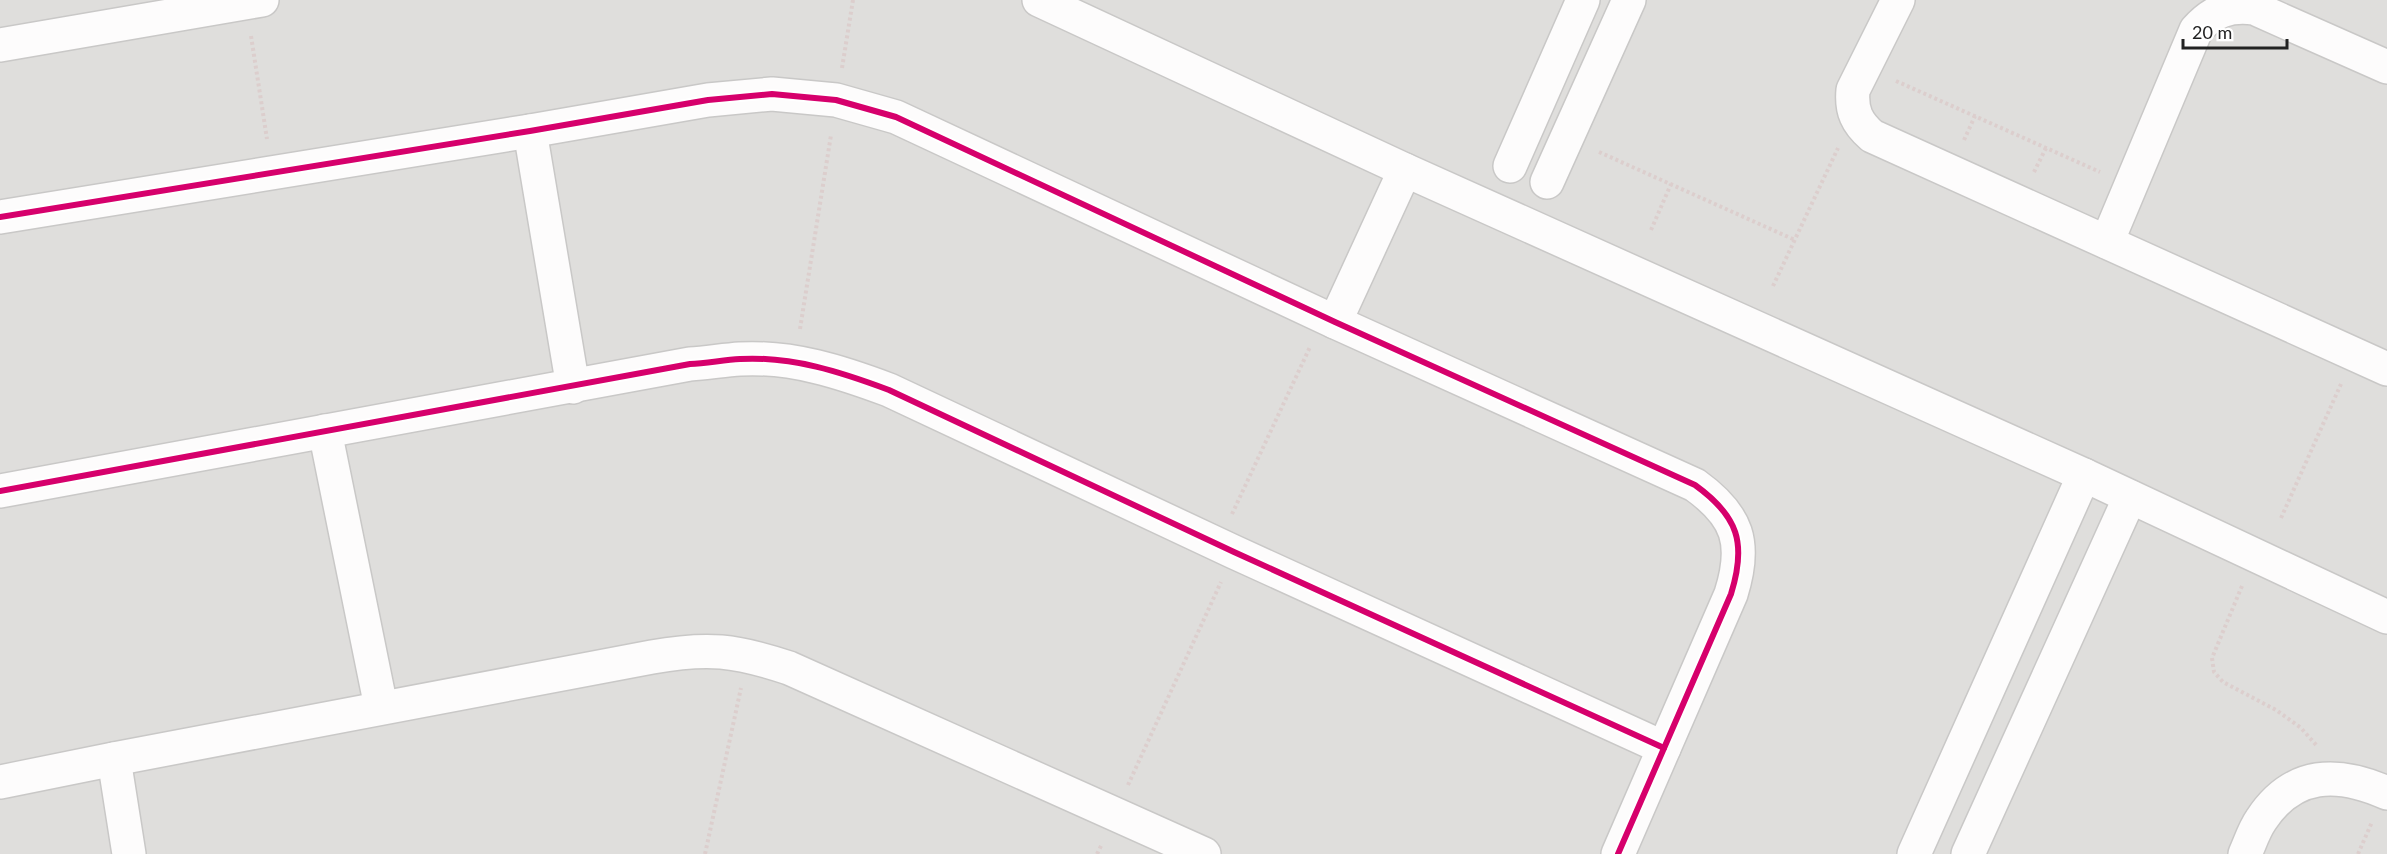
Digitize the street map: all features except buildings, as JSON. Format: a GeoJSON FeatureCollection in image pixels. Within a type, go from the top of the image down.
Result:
{"type":"FeatureCollection","features":[{"type":"Feature","properties":{"kind":"street"},"geometry":{"type":"LineString","coordinates":[[1039,0],[1405,170],[2084,475],[2387,617]]}},
{"type":"Feature","properties":{"kind":"street"},"geometry":{"type":"LineString","coordinates":[[1510,166],[1582,0]]}},
{"type":"Feature","properties":{"kind":"street"},"geometry":{"type":"LineString","coordinates":[[1898,0],[1853,90],[1854,113],[1861,126],[1872,136],[2387,369]]}},
{"type":"Feature","properties":{"kind":"street"},"geometry":{"type":"LineString","coordinates":[[0,45],[254,1]]}},
{"type":"Feature","properties":{"kind":"street"},"geometry":{"type":"LineString","coordinates":[[1547,182],[1621,2]]}},
{"type":"Feature","properties":{"kind":"street"},"geometry":{"type":"LineString","coordinates":[[2107,242],[2196,30],[2207,18],[2221,10],[2237,6],[2254,8],[2387,67]]}},
{"type":"Feature","properties":{"kind":"street"},"geometry":{"type":"LineString","coordinates":[[0,217],[708,100],[772,94],[837,100],[896,117],[1330,319],[1695,485],[1716,500],[1731,521],[1738,546],[1738,571],[1731,594],[1618,854]]}},
{"type":"Feature","properties":{"kind":"street"},"geometry":{"type":"LineString","coordinates":[[530,131],[573,387]]}},
{"type":"Feature","properties":{"kind":"street"},"geometry":{"type":"LineString","coordinates":[[1330,319],[1405,170]]}},
{"type":"Feature","properties":{"kind":"street"},"geometry":{"type":"LineString","coordinates":[[0,491],[690,364],[742,359],[794,362],[842,372],[889,390],[1226,548],[1664,748]]}},
{"type":"Feature","properties":{"kind":"street"},"geometry":{"type":"LineString","coordinates":[[325,431],[381,707]]}},
{"type":"Feature","properties":{"kind":"street"},"geometry":{"type":"LineString","coordinates":[[1914,854],[2084,475]]}},
{"type":"Feature","properties":{"kind":"street"},"geometry":{"type":"LineString","coordinates":[[1968,854],[2130,497]]}},
{"type":"Feature","properties":{"kind":"street"},"geometry":{"type":"LineString","coordinates":[[0,782],[381,707],[684,651],[716,651],[748,655],[789,668],[1204,854]]}},
{"type":"Feature","properties":{"kind":"street"},"geometry":{"type":"LineString","coordinates":[[114,759],[129,854]]}},
{"type":"Feature","properties":{"kind":"street"},"geometry":{"type":"LineString","coordinates":[[2245,854],[2260,821],[2279,798],[2306,782],[2336,777],[2362,782],[2387,792]]}},
{"type":"Feature","properties":{"kind":"path"},"geometry":{"type":"LineString","coordinates":[[794,362],[853,0]]}},
{"type":"Feature","properties":{"kind":"path"},"geometry":{"type":"LineString","coordinates":[[254,1],[272,172]]}},
{"type":"Feature","properties":{"kind":"path"},"geometry":{"type":"LineString","coordinates":[[1865,67],[2131,186]]}},
{"type":"Feature","properties":{"kind":"path"},"geometry":{"type":"LineString","coordinates":[[1773,286],[1854,113]]}},
{"type":"Feature","properties":{"kind":"path"},"geometry":{"type":"LineString","coordinates":[[1567,138],[1795,240]]}},
{"type":"Feature","properties":{"kind":"path"},"geometry":{"type":"LineString","coordinates":[[1651,230],[1671,184]]}},
{"type":"Feature","properties":{"kind":"path"},"geometry":{"type":"LineString","coordinates":[[1097,854],[1226,548],[1330,319]]}},
{"type":"Feature","properties":{"kind":"path"},"geometry":{"type":"LineString","coordinates":[[2281,518],[2354,354]]}},
{"type":"Feature","properties":{"kind":"path"},"geometry":{"type":"LineString","coordinates":[[2255,557],[2214,652],[2212,658],[2214,672],[2223,682],[2276,710],[2301,728],[2321,751],[2336,777]]}},
{"type":"Feature","properties":{"kind":"path"},"geometry":{"type":"LineString","coordinates":[[705,854],[748,655]]}},
{"type":"Feature","properties":{"kind":"shaded area"},"geometry":{"type":"Polygon","coordinates":[[[0,0],[2387,0],[2387,854],[0,854],[0,0]]]}},
{"type":"Feature","properties":{"kind":"cycle path"},"geometry":{"type":"LineString","coordinates":[[0,217],[708,100],[772,94],[836,100],[896,117],[1335,322],[1695,485],[1710,496],[1730,520],[1735,532],[1738,545],[1736,576],[1731,594],[1618,854]]}},
{"type":"Feature","properties":{"kind":"cycle path"},"geometry":{"type":"LineString","coordinates":[[0,491],[690,364],[740,359],[778,360],[834,371],[889,390],[1234,552],[1664,748]]}}]}
